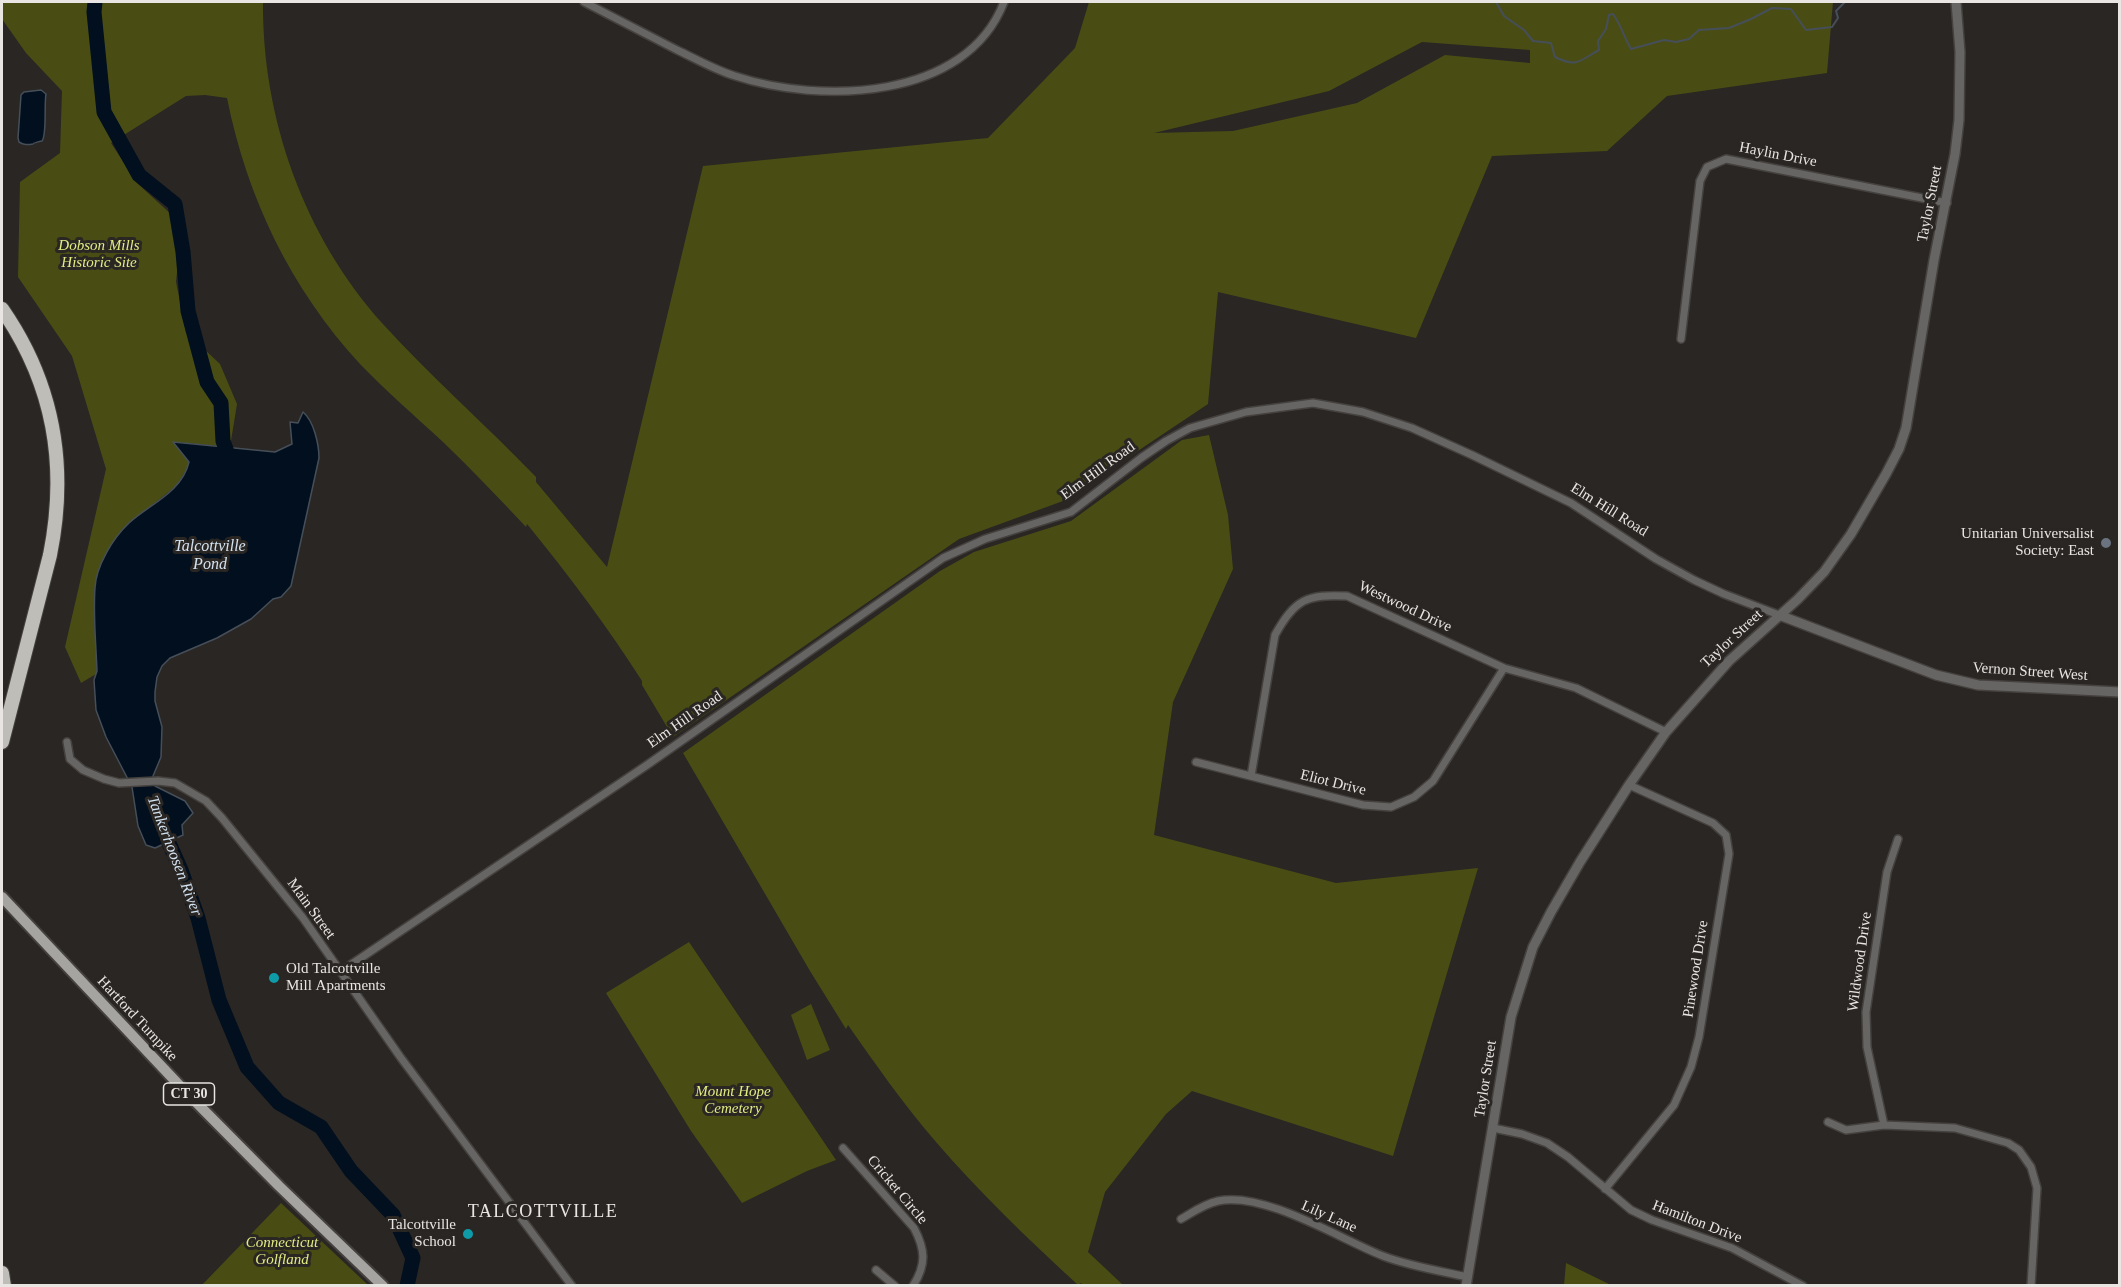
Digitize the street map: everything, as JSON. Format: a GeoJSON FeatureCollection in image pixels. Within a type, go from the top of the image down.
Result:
{"type":"FeatureCollection","features":[{"type":"Feature","properties":{"kind":"highway"},"geometry":{"type":"LineString","coordinates":[[2,309],[26,348],[43,387],[54,433],[58,486],[50,555],[2,742]]}},
{"type":"Feature","properties":{"kind":"highway"},"geometry":{"type":"LineString","coordinates":[[2,1273],[4,1286]]}},
{"type":"Feature","properties":{"kind":"main road","name":"Hartford Turnpike"},"geometry":{"type":"LineString","coordinates":[[2,897],[180,1086],[383,1286]]}},
{"type":"Feature","properties":{"kind":"street"},"geometry":{"type":"LineString","coordinates":[[584,2],[733,76],[765,84],[833,92],[896,84],[922,77],[948,65],[970,49],[992,25],[1004,2]]}},
{"type":"Feature","properties":{"kind":"street","name":"Taylor Street"},"geometry":{"type":"LineString","coordinates":[[1467,1281],[1511,1017],[1533,947],[1580,862],[1666,732],[1729,661],[1824,572],[1851,534],[1899,449],[1906,428],[1934,260],[1947,203],[1959,120],[1960,52],[1956,2]]}},
{"type":"Feature","properties":{"kind":"street","name":"Haylin Drive"},"geometry":{"type":"LineString","coordinates":[[1681,339],[1700,181],[1707,167],[1726,159],[1947,203]]}},
{"type":"Feature","properties":{"kind":"street","name":"Elm Hill Road"},"geometry":{"type":"LineString","coordinates":[[340,972],[666,752],[944,558],[985,539],[1071,512],[1166,441],[1190,428],[1246,412],[1313,403],[1363,412],[1412,428],[1571,502],[1656,559],[1694,580],[1724,594],[1872,650]]}},
{"type":"Feature","properties":{"kind":"street","name":"Westwood Drive"},"geometry":{"type":"LineString","coordinates":[[1251,776],[1275,635],[1286,615],[1304,600],[1322,595],[1347,596],[1504,668],[1576,688],[1666,732]]}},
{"type":"Feature","properties":{"kind":"street","name":"Vernon Street West"},"geometry":{"type":"LineString","coordinates":[[1872,650],[1960,682],[1978,685],[2120,692]]}},
{"type":"Feature","properties":{"kind":"street","name":"Eliot Drive"},"geometry":{"type":"LineString","coordinates":[[1196,762],[1363,806],[1391,807],[1414,797],[1433,781],[1504,668]]}},
{"type":"Feature","properties":{"kind":"street","name":"Main Street"},"geometry":{"type":"LineString","coordinates":[[67,742],[70,759],[83,770],[104,779],[129,783],[158,781],[175,783],[206,801],[222,818],[303,918],[401,1058],[572,1286]]}},
{"type":"Feature","properties":{"kind":"street","name":"Pinewood Drive"},"geometry":{"type":"LineString","coordinates":[[1605,1189],[1674,1106],[1691,1067],[1699,1037],[1728,854],[1726,835],[1713,823],[1629,785]]}},
{"type":"Feature","properties":{"kind":"street","name":"Wildwood Drive"},"geometry":{"type":"LineString","coordinates":[[1884,1125],[1867,1047],[1866,1012],[1887,872],[1898,839]]}},
{"type":"Feature","properties":{"kind":"street"},"geometry":{"type":"LineString","coordinates":[[1828,1122],[1846,1130],[1884,1125],[1955,1128],[2008,1143],[2019,1150],[2031,1167],[2037,1188],[2031,1286]]}},
{"type":"Feature","properties":{"kind":"street","name":"Hamilton Drive"},"geometry":{"type":"LineString","coordinates":[[1493,1128],[1522,1134],[1547,1143],[1568,1157],[1631,1210],[1661,1224],[1732,1248],[1803,1286]]}},
{"type":"Feature","properties":{"kind":"street","name":"Cricket Circle"},"geometry":{"type":"LineString","coordinates":[[843,1148],[914,1228],[922,1243],[923,1261],[913,1286]]}},
{"type":"Feature","properties":{"kind":"street","name":"Lily Lane"},"geometry":{"type":"LineString","coordinates":[[1181,1219],[1199,1208],[1219,1201],[1245,1202],[1297,1216],[1384,1256],[1467,1281]]}},
{"type":"Feature","properties":{"kind":"street"},"geometry":{"type":"LineString","coordinates":[[876,1270],[895,1286]]}},
{"type":"Feature","properties":{"kind":"green space","name":"Dobson Mills Historic Site"},"geometry":{"type":"Polygon","coordinates":[[[2,2],[263,2],[270,89],[280,132],[293,173],[310,214],[330,252],[354,289],[382,323],[536,477],[536,482],[607,567],[703,166],[988,138],[1075,48],[1089,2],[1833,2],[1827,73],[1667,96],[1607,151],[1492,156],[1416,338],[1218,292],[1208,404],[1063,501],[959,539],[673,737],[642,685],[642,681],[616,642],[527,524],[526,527],[454,453],[360,364],[313,305],[275,240],[260,206],[236,135],[227,98],[205,95],[186,96],[111,143],[137,183],[172,215],[179,252],[176,282],[186,332],[220,364],[237,404],[230,447],[174,442],[188,460],[188,467],[176,486],[127,525],[113,543],[95,586],[97,671],[81,683],[65,647],[106,469],[72,356],[18,277],[20,182],[60,153],[62,91],[26,53],[2,19],[2,2]],[[1422,42],[1329,91],[1154,133],[1233,131],[1357,103],[1445,55],[1530,63],[1530,50],[1422,42]]]}},
{"type":"Feature","properties":{"kind":"green space"},"geometry":{"type":"Polygon","coordinates":[[[1209,435],[1228,515],[1233,569],[1173,702],[1154,835],[1336,883],[1478,868],[1393,1156],[1192,1091],[1166,1114],[1105,1192],[1088,1252],[1123,1285],[1083,1285],[1081,1283],[1078,1285],[970,1180],[901,1099],[848,1025],[846,1029],[683,753],[940,571],[974,552],[1071,521],[1182,440],[1209,435]]]}},
{"type":"Feature","properties":{"kind":"green space","name":"Mount Hope Cemetery"},"geometry":{"type":"Polygon","coordinates":[[[689,942],[836,1160],[807,1171],[742,1203],[691,1131],[606,993],[689,942]]]}},
{"type":"Feature","properties":{"kind":"green space"},"geometry":{"type":"Polygon","coordinates":[[[811,1004],[830,1050],[807,1060],[791,1015],[811,1004]]]}},
{"type":"Feature","properties":{"kind":"green space","name":"Connecticut Golfland"},"geometry":{"type":"Polygon","coordinates":[[[281,1203],[368,1285],[202,1285],[281,1203]]]}},
{"type":"Feature","properties":{"kind":"green space"},"geometry":{"type":"Polygon","coordinates":[[[1566,1263],[1611,1285],[1564,1285],[1566,1263]]]}},
{"type":"Feature","properties":{"kind":"water"},"geometry":{"type":"Polygon","coordinates":[[[41,90],[46,94],[44,138],[33,144],[22,144],[18,138],[21,95],[24,92],[41,90]]]}},
{"type":"Feature","properties":{"kind":"water","name":"Talcottville Pond"},"geometry":{"type":"Polygon","coordinates":[[[303,412],[313,427],[319,458],[291,586],[281,597],[273,599],[251,619],[217,638],[170,658],[162,666],[157,677],[155,692],[162,727],[161,757],[153,776],[155,786],[185,801],[193,813],[182,825],[183,835],[155,848],[146,845],[138,826],[132,787],[106,737],[96,710],[94,598],[98,571],[111,544],[123,529],[180,482],[189,462],[173,442],[275,452],[292,444],[290,422],[298,423],[303,412]]]}},
{"type":"Feature","properties":{"kind":"waterway","name":"Tankerhoosen River"},"geometry":{"type":"LineString","coordinates":[[95,2],[94,12],[104,112],[139,175],[175,204],[183,252],[188,311],[207,382],[221,403],[223,441],[231,463]]}},
{"type":"Feature","properties":{"kind":"waterway"},"geometry":{"type":"LineString","coordinates":[[1496,2],[1504,16],[1524,30],[1533,41],[1551,43],[1555,57],[1573,63],[1599,50],[1598,41],[1606,29],[1609,15],[1613,14],[1631,49],[1664,40],[1676,42],[1689,39],[1699,30],[1729,28],[1772,8],[1791,9],[1806,30],[1832,27],[1838,18],[1836,11],[1845,2]]}},
{"type":"Feature","properties":{"kind":"waterway","name":"Tankerhoosen River"},"geometry":{"type":"LineString","coordinates":[[161,825],[181,870],[198,918],[219,1000],[247,1067],[279,1103],[321,1127],[351,1171],[393,1215],[413,1258],[407,1286]]}},
{"type":"Feature","properties":{"kind":"place","name":"Unitarian Universalist Society: East"},"geometry":{"type":"Point","coordinates":[2106,543]}},
{"type":"Feature","properties":{"kind":"place","name":"Old Talcottville Mill Apartments"},"geometry":{"type":"Point","coordinates":[274,978]}},
{"type":"Feature","properties":{"kind":"place","name":"Talcottville School"},"geometry":{"type":"Point","coordinates":[468,1234]}},
{"type":"Feature","properties":{"kind":"district","name":"TALCOTTVILLE"},"geometry":{"type":"Point","coordinates":[543,1212]}}]}
